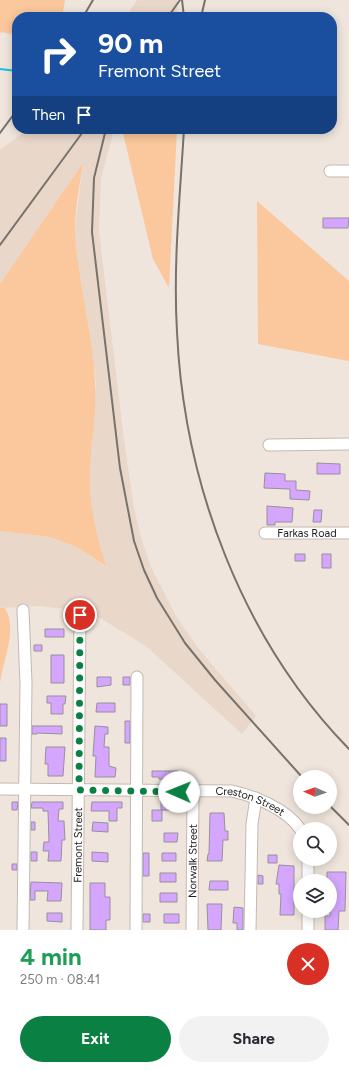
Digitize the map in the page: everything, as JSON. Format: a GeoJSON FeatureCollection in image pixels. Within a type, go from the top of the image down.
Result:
{"type":"FeatureCollection","features":[{"type":"Feature","properties":{"kind":"street"},"geometry":{"type":"LineString","coordinates":[[330,170],[349,171]]}},
{"type":"Feature","properties":{"kind":"street"},"geometry":{"type":"LineString","coordinates":[[269,445],[349,444]]}},
{"type":"Feature","properties":{"kind":"street","name":"Farkas Road"},"geometry":{"type":"LineString","coordinates":[[265,533],[349,533]]}},
{"type":"Feature","properties":{"kind":"street"},"geometry":{"type":"LineString","coordinates":[[23,610],[26,675],[23,930]]}},
{"type":"Feature","properties":{"kind":"street","name":"Fremont Street"},"geometry":{"type":"LineString","coordinates":[[77,930],[80,615]]}},
{"type":"Feature","properties":{"kind":"street"},"geometry":{"type":"LineString","coordinates":[[136,930],[137,677]]}},
{"type":"Feature","properties":{"kind":"street","name":"Creston Street"},"geometry":{"type":"LineString","coordinates":[[0,789],[193,792],[232,791],[266,802],[293,822]]}},
{"type":"Feature","properties":{"kind":"street","name":"Norwalk Street"},"geometry":{"type":"LineString","coordinates":[[192,930],[193,792]]}},
{"type":"Feature","properties":{"kind":"street"},"geometry":{"type":"LineString","coordinates":[[250,930],[252,824],[256,798]]}},
{"type":"Feature","properties":{"kind":"street"},"geometry":{"type":"LineString","coordinates":[[308,918],[308,930]]}},
{"type":"Feature","properties":{"kind":"shaded area"},"geometry":{"type":"Polygon","coordinates":[[[0,0],[65,0],[63,12],[12,12],[12,34],[1,32],[0,34],[0,0]]]}},
{"type":"Feature","properties":{"kind":"shaded area"},"geometry":{"type":"Polygon","coordinates":[[[137,0],[177,0],[178,12],[129,12],[137,0]]]}},
{"type":"Feature","properties":{"kind":"shaded area"},"geometry":{"type":"Polygon","coordinates":[[[21,134],[113,134],[101,179],[99,231],[124,440],[134,508],[141,538],[151,567],[176,616],[198,648],[256,716],[242,734],[146,646],[90,612],[38,606],[0,608],[0,531],[50,537],[77,547],[105,566],[94,529],[90,499],[89,469],[96,383],[88,322],[79,276],[75,228],[83,164],[0,284],[0,150],[21,134]]]}},
{"type":"Feature","properties":{"kind":"shaded area"},"geometry":{"type":"Polygon","coordinates":[[[123,134],[177,134],[169,288],[153,259],[123,134]]]}},
{"type":"Feature","properties":{"kind":"shaded area"},"geometry":{"type":"Polygon","coordinates":[[[83,163],[75,221],[76,248],[94,364],[95,404],[90,468],[90,493],[96,530],[106,566],[77,547],[50,537],[0,531],[0,284],[83,163]]]}},
{"type":"Feature","properties":{"kind":"shaded area"},"geometry":{"type":"Polygon","coordinates":[[[257,201],[349,281],[349,361],[258,344],[257,201]]]}},
{"type":"Feature","properties":{"kind":"shaded area"},"geometry":{"type":"Polygon","coordinates":[[[0,608],[5,608],[9,617],[10,635],[0,683],[0,608]]]}},
{"type":"Feature","properties":{"kind":"building"},"geometry":{"type":"Polygon","coordinates":[[[323,218],[349,218],[348,228],[323,228],[323,218]]]}},
{"type":"Feature","properties":{"kind":"building"},"geometry":{"type":"Polygon","coordinates":[[[317,463],[340,464],[340,474],[317,474],[317,463]]]}},
{"type":"Feature","properties":{"kind":"building"},"geometry":{"type":"Polygon","coordinates":[[[265,473],[285,474],[285,481],[296,481],[296,490],[310,491],[309,500],[290,499],[290,489],[264,488],[265,473]]]}},
{"type":"Feature","properties":{"kind":"building"},"geometry":{"type":"Polygon","coordinates":[[[267,506],[293,508],[292,522],[275,522],[275,525],[267,525],[267,506]]]}},
{"type":"Feature","properties":{"kind":"building"},"geometry":{"type":"Polygon","coordinates":[[[314,510],[322,510],[321,522],[313,522],[314,510]]]}},
{"type":"Feature","properties":{"kind":"building"},"geometry":{"type":"Polygon","coordinates":[[[295,554],[305,554],[305,561],[295,561],[295,554]]]}},
{"type":"Feature","properties":{"kind":"building"},"geometry":{"type":"Polygon","coordinates":[[[322,554],[331,554],[331,568],[322,568],[322,554]]]}},
{"type":"Feature","properties":{"kind":"building"},"geometry":{"type":"Polygon","coordinates":[[[45,629],[64,629],[64,637],[45,637],[45,629]]]}},
{"type":"Feature","properties":{"kind":"building"},"geometry":{"type":"Polygon","coordinates":[[[34,645],[42,645],[42,651],[34,651],[34,645]]]}},
{"type":"Feature","properties":{"kind":"building"},"geometry":{"type":"Polygon","coordinates":[[[51,655],[64,655],[64,683],[51,683],[51,655]]]}},
{"type":"Feature","properties":{"kind":"building"},"geometry":{"type":"Polygon","coordinates":[[[97,677],[111,677],[111,685],[97,687],[97,677]]]}},
{"type":"Feature","properties":{"kind":"building"},"geometry":{"type":"Polygon","coordinates":[[[123,677],[130,677],[130,685],[123,685],[123,677]]]}},
{"type":"Feature","properties":{"kind":"building"},"geometry":{"type":"Polygon","coordinates":[[[47,696],[66,696],[65,704],[63,704],[63,714],[51,714],[51,703],[47,703],[47,696]]]}},
{"type":"Feature","properties":{"kind":"building"},"geometry":{"type":"Polygon","coordinates":[[[97,703],[115,703],[115,712],[96,712],[97,703]]]}},
{"type":"Feature","properties":{"kind":"building"},"geometry":{"type":"Polygon","coordinates":[[[0,704],[7,704],[7,726],[0,726],[0,704]]]}},
{"type":"Feature","properties":{"kind":"building"},"geometry":{"type":"Polygon","coordinates":[[[125,721],[130,721],[130,743],[125,743],[125,721]]]}},
{"type":"Feature","properties":{"kind":"building"},"geometry":{"type":"Polygon","coordinates":[[[32,726],[62,726],[62,734],[32,734],[32,726]]]}},
{"type":"Feature","properties":{"kind":"building"},"geometry":{"type":"Polygon","coordinates":[[[95,726],[108,727],[108,734],[105,734],[104,747],[109,747],[109,766],[116,768],[115,777],[95,777],[96,756],[93,756],[95,726]]]}},
{"type":"Feature","properties":{"kind":"building"},"geometry":{"type":"Polygon","coordinates":[[[0,738],[6,738],[6,761],[0,761],[0,738]]]}},
{"type":"Feature","properties":{"kind":"building"},"geometry":{"type":"Polygon","coordinates":[[[46,747],[65,747],[63,776],[48,776],[48,764],[45,764],[46,747]]]}},
{"type":"Feature","properties":{"kind":"building"},"geometry":{"type":"Polygon","coordinates":[[[152,771],[178,771],[178,780],[152,777],[152,771]]]}},
{"type":"Feature","properties":{"kind":"building"},"geometry":{"type":"Polygon","coordinates":[[[161,801],[184,802],[184,810],[161,810],[161,801]]]}},
{"type":"Feature","properties":{"kind":"building"},"geometry":{"type":"Polygon","coordinates":[[[12,802],[18,802],[17,810],[12,810],[12,802]]]}},
{"type":"Feature","properties":{"kind":"building"},"geometry":{"type":"Polygon","coordinates":[[[32,802],[63,802],[63,809],[59,809],[58,821],[64,821],[65,840],[62,840],[61,861],[48,861],[49,851],[43,851],[44,842],[49,842],[48,811],[43,811],[43,808],[31,808],[32,802]]]}},
{"type":"Feature","properties":{"kind":"building"},"geometry":{"type":"Polygon","coordinates":[[[92,802],[122,802],[122,808],[117,808],[117,821],[109,821],[109,811],[91,811],[92,802]]]}},
{"type":"Feature","properties":{"kind":"building"},"geometry":{"type":"Polygon","coordinates":[[[152,810],[162,810],[162,821],[152,821],[152,810]]]}},
{"type":"Feature","properties":{"kind":"building"},"geometry":{"type":"Polygon","coordinates":[[[210,813],[224,813],[225,831],[228,831],[228,840],[223,840],[222,861],[207,861],[209,854],[210,813]]]}},
{"type":"Feature","properties":{"kind":"building"},"geometry":{"type":"Polygon","coordinates":[[[31,822],[35,822],[35,830],[31,830],[31,822]]]}},
{"type":"Feature","properties":{"kind":"building"},"geometry":{"type":"Polygon","coordinates":[[[93,822],[108,823],[108,832],[92,831],[93,822]]]}},
{"type":"Feature","properties":{"kind":"building"},"geometry":{"type":"Polygon","coordinates":[[[164,833],[178,833],[177,842],[164,842],[164,833]]]}},
{"type":"Feature","properties":{"kind":"building"},"geometry":{"type":"Polygon","coordinates":[[[31,852],[37,852],[37,861],[31,861],[31,852]]]}},
{"type":"Feature","properties":{"kind":"building"},"geometry":{"type":"Polygon","coordinates":[[[92,852],[108,853],[108,862],[92,861],[92,852]]]}},
{"type":"Feature","properties":{"kind":"building"},"geometry":{"type":"Polygon","coordinates":[[[143,853],[149,853],[149,876],[143,876],[143,853]]]}},
{"type":"Feature","properties":{"kind":"building"},"geometry":{"type":"Polygon","coordinates":[[[162,853],[176,853],[176,861],[162,861],[162,853]]]}},
{"type":"Feature","properties":{"kind":"building"},"geometry":{"type":"Polygon","coordinates":[[[268,855],[277,855],[277,863],[268,863],[268,855]]]}},
{"type":"Feature","properties":{"kind":"building"},"geometry":{"type":"Polygon","coordinates":[[[12,864],[17,864],[17,870],[12,870],[12,864]]]}},
{"type":"Feature","properties":{"kind":"building"},"geometry":{"type":"Polygon","coordinates":[[[279,865],[294,866],[293,915],[280,915],[281,894],[279,894],[279,884],[276,884],[279,865]]]}},
{"type":"Feature","properties":{"kind":"building"},"geometry":{"type":"Polygon","coordinates":[[[327,872],[346,872],[345,911],[339,911],[338,930],[325,930],[325,918],[337,918],[337,874],[327,874],[327,872]]]}},
{"type":"Feature","properties":{"kind":"building"},"geometry":{"type":"Polygon","coordinates":[[[160,873],[176,873],[176,882],[160,882],[160,873]]]}},
{"type":"Feature","properties":{"kind":"building"},"geometry":{"type":"Polygon","coordinates":[[[258,875],[263,876],[263,884],[258,884],[258,875]]]}},
{"type":"Feature","properties":{"kind":"building"},"geometry":{"type":"Polygon","coordinates":[[[210,881],[228,881],[228,890],[209,890],[210,881]]]}},
{"type":"Feature","properties":{"kind":"building"},"geometry":{"type":"Polygon","coordinates":[[[31,882],[62,883],[61,901],[47,901],[48,891],[35,891],[35,900],[30,900],[31,882]]]}},
{"type":"Feature","properties":{"kind":"building"},"geometry":{"type":"Polygon","coordinates":[[[90,883],[105,883],[105,897],[110,897],[110,920],[106,920],[106,930],[90,930],[90,883]]]}},
{"type":"Feature","properties":{"kind":"building"},"geometry":{"type":"Polygon","coordinates":[[[160,893],[177,893],[177,902],[160,902],[160,893]]]}},
{"type":"Feature","properties":{"kind":"building"},"geometry":{"type":"Polygon","coordinates":[[[207,904],[222,904],[221,930],[208,930],[207,904]]]}},
{"type":"Feature","properties":{"kind":"building"},"geometry":{"type":"Polygon","coordinates":[[[234,907],[243,908],[243,930],[237,930],[237,923],[233,923],[234,907]]]}},
{"type":"Feature","properties":{"kind":"building"},"geometry":{"type":"Polygon","coordinates":[[[47,913],[62,913],[62,922],[47,921],[47,913]]]}},
{"type":"Feature","properties":{"kind":"building"},"geometry":{"type":"Polygon","coordinates":[[[143,914],[150,914],[150,922],[143,922],[143,914]]]}},
{"type":"Feature","properties":{"kind":"building"},"geometry":{"type":"Polygon","coordinates":[[[164,914],[179,914],[179,923],[164,923],[164,914]]]}},
{"type":"Feature","properties":{"kind":"waterway"},"geometry":{"type":"LineString","coordinates":[[0,69],[12,70]]}},
{"type":"Feature","properties":{"kind":"railway"},"geometry":{"type":"LineString","coordinates":[[86,12],[93,0]]}},
{"type":"Feature","properties":{"kind":"railway"},"geometry":{"type":"LineString","coordinates":[[172,12],[180,0]]}},
{"type":"Feature","properties":{"kind":"railway"},"geometry":{"type":"LineString","coordinates":[[182,0],[183,12]]}},
{"type":"Feature","properties":{"kind":"railway"},"geometry":{"type":"LineString","coordinates":[[202,12],[205,0]]}},
{"type":"Feature","properties":{"kind":"railway"},"geometry":{"type":"LineString","coordinates":[[0,133],[12,117]]}},
{"type":"Feature","properties":{"kind":"railway"},"geometry":{"type":"LineString","coordinates":[[0,245],[81,134]]}},
{"type":"Feature","properties":{"kind":"railway"},"geometry":{"type":"LineString","coordinates":[[105,134],[94,178],[92,232],[120,468],[134,541],[144,570],[157,598],[185,643],[215,680],[296,770]]}},
{"type":"Feature","properties":{"kind":"railway"},"geometry":{"type":"LineString","coordinates":[[184,134],[176,256],[177,332],[182,389],[192,446],[206,502],[226,556],[249,609],[278,659],[311,706],[349,749]]}},
{"type":"Feature","properties":{"kind":"railway"},"geometry":{"type":"LineString","coordinates":[[337,813],[349,825]]}},
{"type":"Feature","properties":{"kind":"route"},"geometry":{"type":"LineString","coordinates":[[80,615],[79,790],[179,792]]}}]}
